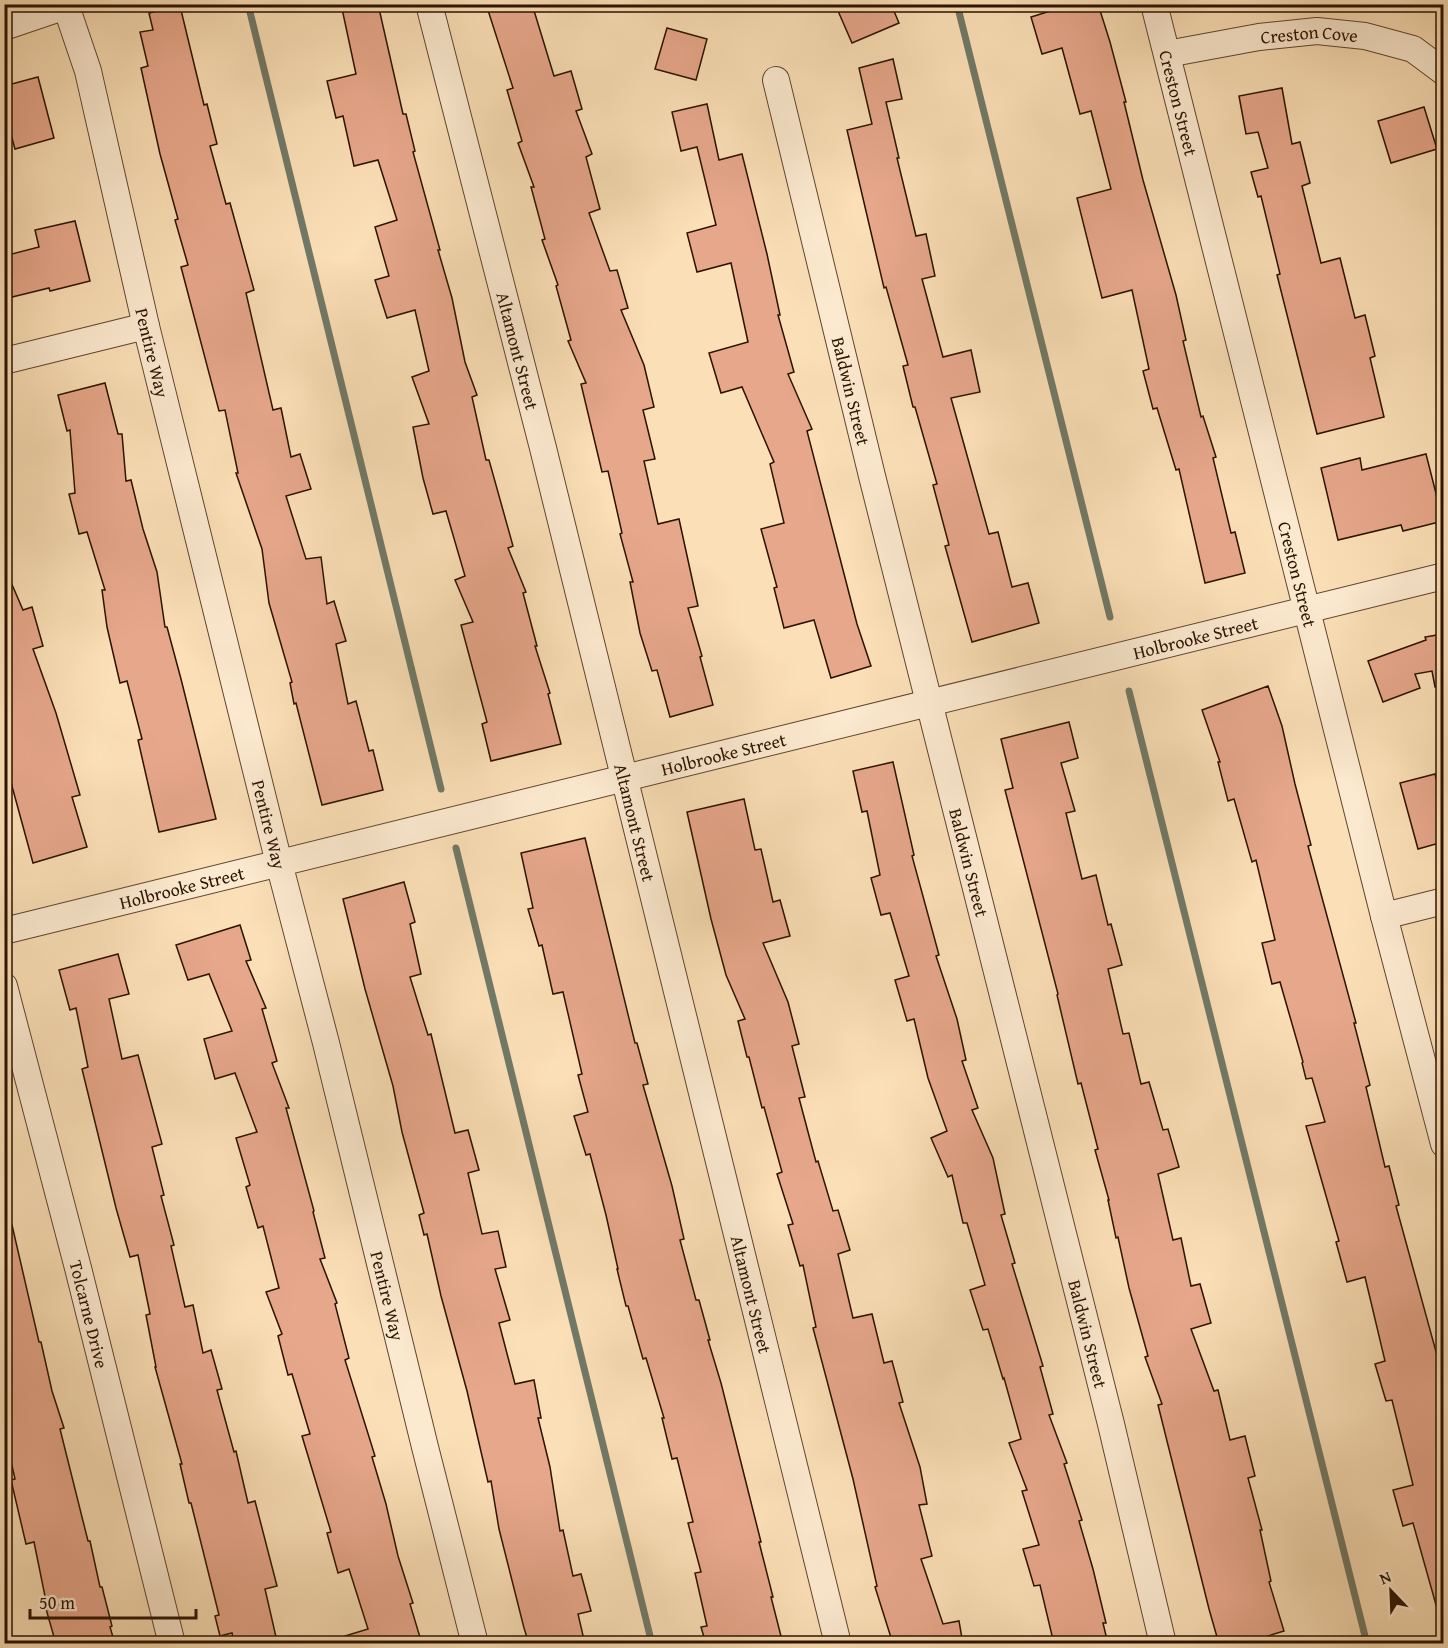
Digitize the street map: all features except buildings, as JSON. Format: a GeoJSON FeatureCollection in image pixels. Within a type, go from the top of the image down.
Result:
{"type":"FeatureCollection","features":[{"type":"Feature","properties":{"kind":"street","name":"Altamont Street"},"geometry":{"type":"LineString","coordinates":[[429,4],[543,448],[838,1644]]}},
{"type":"Feature","properties":{"kind":"street","name":"Creston Street"},"geometry":{"type":"LineString","coordinates":[[1154,4],[1443,1144]]}},
{"type":"Feature","properties":{"kind":"street"},"geometry":{"type":"LineString","coordinates":[[4,27],[66,6]]}},
{"type":"Feature","properties":{"kind":"street","name":"Pentire Way"},"geometry":{"type":"LineString","coordinates":[[66,6],[88,71],[146,326],[475,1644]]}},
{"type":"Feature","properties":{"kind":"street","name":"Creston Cove"},"geometry":{"type":"LineString","coordinates":[[1167,54],[1259,37],[1317,31],[1365,36],[1413,49],[1443,72]]}},
{"type":"Feature","properties":{"kind":"street","name":"Baldwin Street"},"geometry":{"type":"LineString","coordinates":[[776,80],[929,703],[1111,1424],[1163,1644]]}},
{"type":"Feature","properties":{"kind":"street"},"geometry":{"type":"LineString","coordinates":[[4,361],[146,326]]}},
{"type":"Feature","properties":{"kind":"street","name":"Holbrooke Street"},"geometry":{"type":"LineString","coordinates":[[4,931],[1443,576]]}},
{"type":"Feature","properties":{"kind":"street"},"geometry":{"type":"LineString","coordinates":[[1384,916],[1443,901]]}},
{"type":"Feature","properties":{"kind":"street","name":"Tolcarne Drive"},"geometry":{"type":"LineString","coordinates":[[4,986],[78,1268],[172,1644]]}},
{"type":"Feature","properties":{"kind":"waterway"},"geometry":{"type":"LineString","coordinates":[[248,4],[441,789]]}},
{"type":"Feature","properties":{"kind":"waterway"},"geometry":{"type":"LineString","coordinates":[[957,4],[1110,617]]}},
{"type":"Feature","properties":{"kind":"waterway"},"geometry":{"type":"LineString","coordinates":[[1129,691],[1367,1644]]}},
{"type":"Feature","properties":{"kind":"waterway"},"geometry":{"type":"LineString","coordinates":[[456,848],[652,1644]]}}]}
